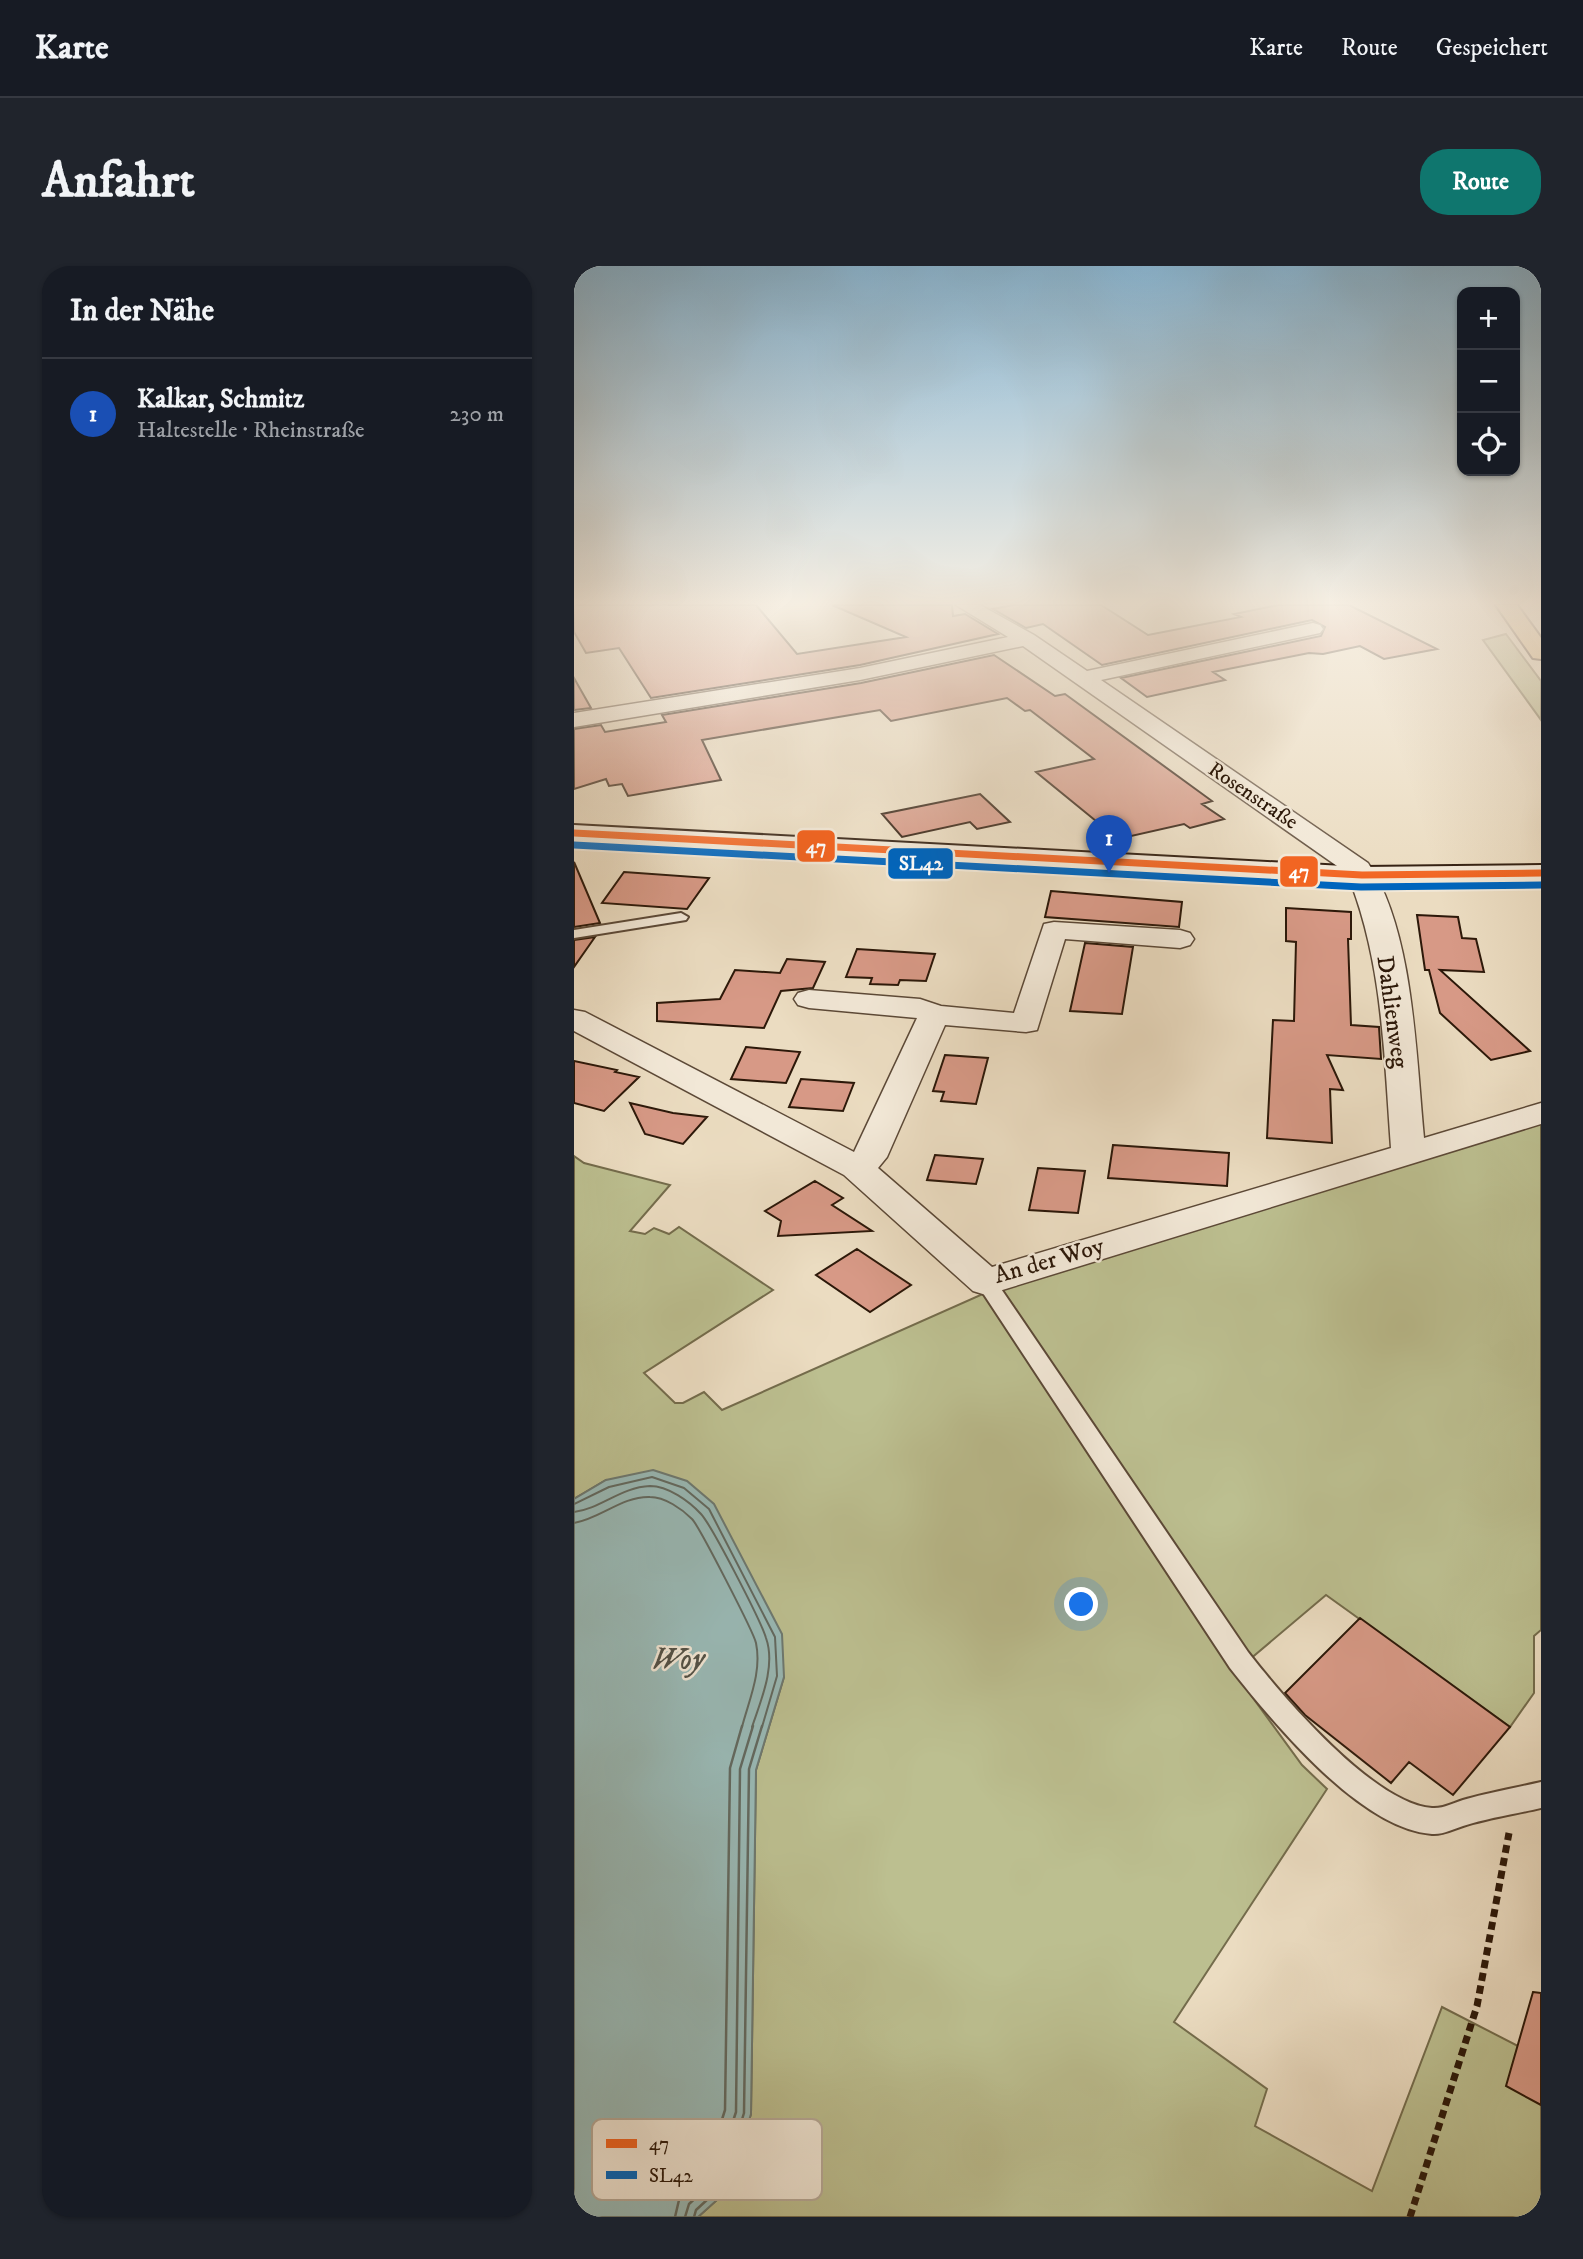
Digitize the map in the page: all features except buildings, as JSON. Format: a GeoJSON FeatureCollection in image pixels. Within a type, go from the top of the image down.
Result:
{"type":"FeatureCollection","features":[{"type":"Feature","properties":{"kind":"main road"},"geometry":{"type":"LineString","coordinates":[[574,833],[1362,875],[1541,873]]}},
{"type":"Feature","properties":{"kind":"street"},"geometry":{"type":"LineString","coordinates":[[574,720],[723,696]]}},
{"type":"Feature","properties":{"kind":"street","name":"Rosenstraße"},"geometry":{"type":"LineString","coordinates":[[1110,696],[1352,862],[1362,875]]}},
{"type":"Feature","properties":{"kind":"street","name":"Dahlienweg"},"geometry":{"type":"LineString","coordinates":[[1362,875],[1368,886],[1392,976],[1408,1152]]}},
{"type":"Feature","properties":{"kind":"street"},"geometry":{"type":"LineString","coordinates":[[809,999],[920,1008],[934,1015],[1026,1023],[1054,930],[1180,939]]}},
{"type":"Feature","properties":{"kind":"street"},"geometry":{"type":"LineString","coordinates":[[856,1167],[870,1157],[934,1015]]}},
{"type":"Feature","properties":{"kind":"street","name":"An der Woy"},"geometry":{"type":"LineString","coordinates":[[574,1019],[856,1167],[986,1282],[1541,1113]]}},
{"type":"Feature","properties":{"kind":"lane"},"geometry":{"type":"LineString","coordinates":[[574,934],[681,917]]}},
{"type":"Feature","properties":{"kind":"lane"},"geometry":{"type":"LineString","coordinates":[[986,1282],[1239,1660],[1272,1704],[1359,1785],[1397,1811],[1432,1821],[1541,1795]]}},
{"type":"Feature","properties":{"kind":"path"},"geometry":{"type":"LineString","coordinates":[[1410,2217],[1477,2006],[1515,1801]]}},
{"type":"Feature","properties":{"kind":"green space"},"geometry":{"type":"Polygon","coordinates":[[[1524,696],[1541,696],[1541,720],[1524,696]]]}},
{"type":"Feature","properties":{"kind":"green space"},"geometry":{"type":"Polygon","coordinates":[[[1541,1121],[1541,1630],[1534,1636],[1534,1693],[1510,1727],[1326,1595],[1249,1660],[1001,1288],[1541,1121]]]}},
{"type":"Feature","properties":{"kind":"green space"},"geometry":{"type":"Polygon","coordinates":[[[574,1156],[584,1163],[670,1185],[630,1231],[645,1234],[654,1228],[669,1234],[679,1227],[773,1290],[644,1373],[675,1403],[683,1403],[704,1392],[722,1410],[985,1293],[1234,1672],[1302,1765],[1327,1789],[1174,2022],[1267,2089],[1255,2126],[1372,2191],[1442,2007],[1518,2046],[1541,2105],[1541,2217],[698,2217],[717,2200],[822,2200],[822,2119],[749,2119],[756,1770],[784,1677],[606,1480],[574,1499],[574,1156]]]}},
{"type":"Feature","properties":{"kind":"water","name":"Woy"},"geometry":{"type":"Polygon","coordinates":[[[653,1470],[687,1481],[714,1504],[782,1634],[784,1677],[756,1770],[749,2119],[592,2119],[592,2200],[717,2200],[698,2217],[574,2217],[574,1499],[606,1480],[653,1470]]]}},
{"type":"Feature","properties":{"kind":"transit line","name":"47"},"geometry":{"type":"LineString","coordinates":[[574,833],[1362,875],[1541,873]]}},
{"type":"Feature","properties":{"kind":"transit line","name":"SL42"},"geometry":{"type":"LineString","coordinates":[[574,845],[1361,887],[1541,885]]}},
{"type":"Feature","properties":{"kind":"place","name":"Kalkar, Schmitz"},"geometry":{"type":"Point","coordinates":[1109,873]}}]}
